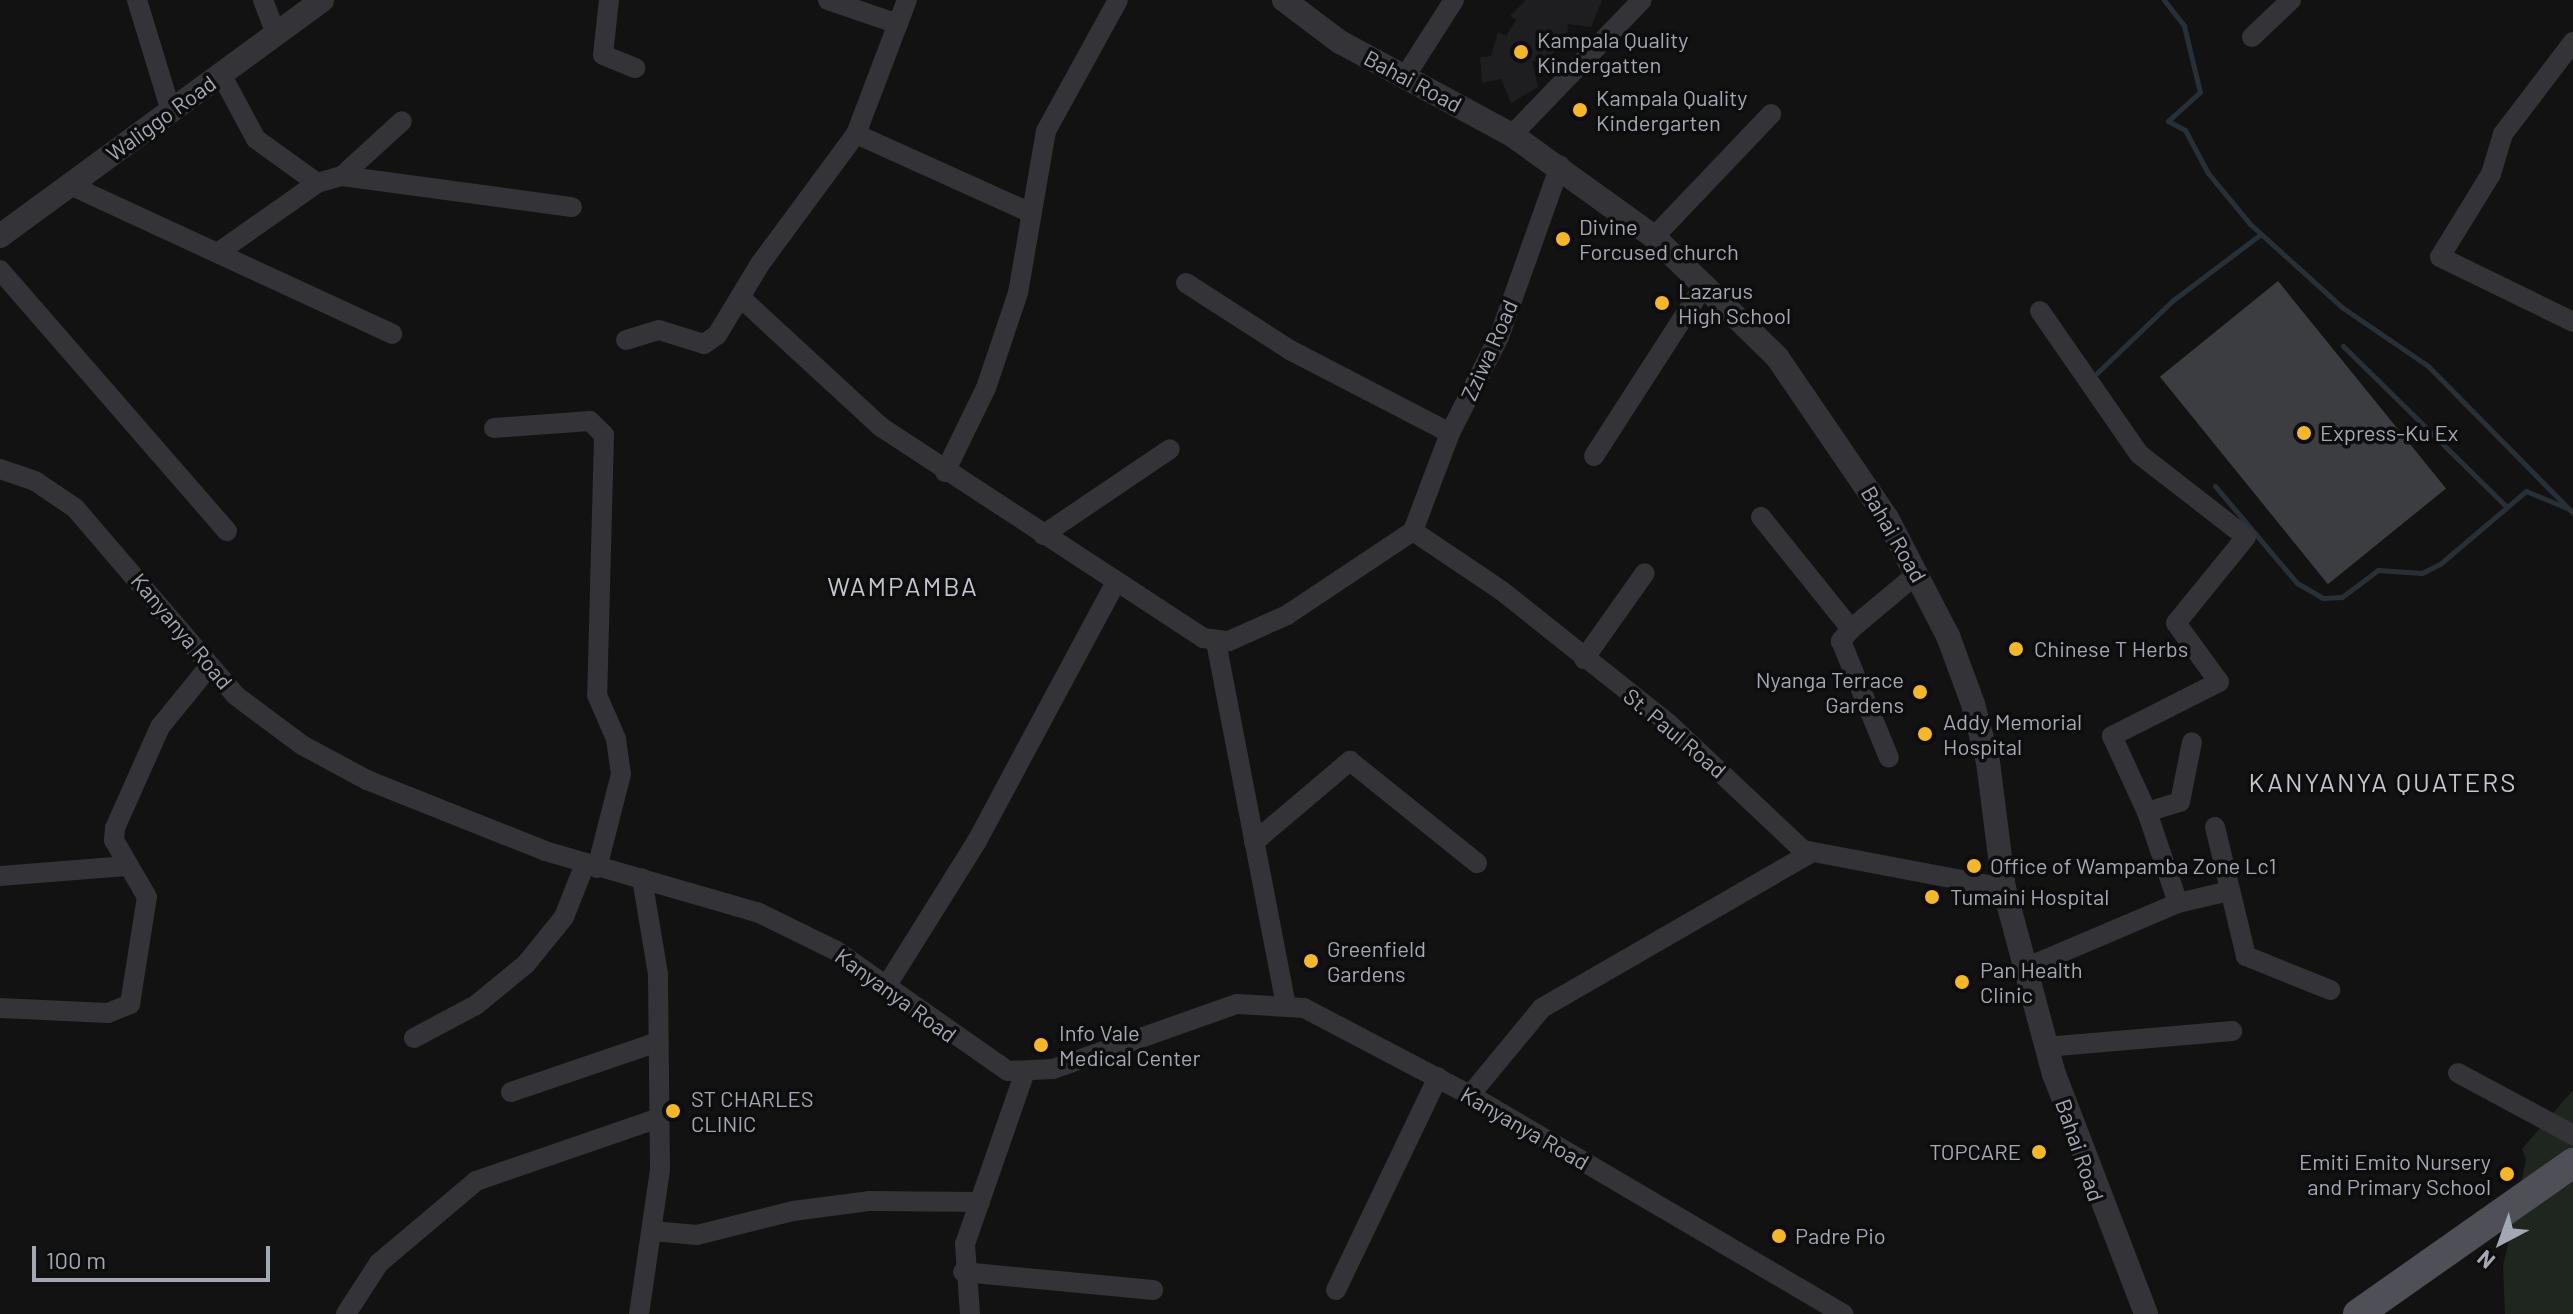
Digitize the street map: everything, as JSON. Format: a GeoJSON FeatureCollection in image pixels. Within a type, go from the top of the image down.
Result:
{"type":"FeatureCollection","features":[{"type":"Feature","properties":{"kind":"main road"},"geometry":{"type":"LineString","coordinates":[[2358,1314],[2573,1163]]}},
{"type":"Feature","properties":{"kind":"street"},"geometry":{"type":"LineString","coordinates":[[137,0],[171,111]]}},
{"type":"Feature","properties":{"kind":"street"},"geometry":{"type":"LineString","coordinates":[[263,0],[276,34]]}},
{"type":"Feature","properties":{"kind":"street","name":"Waliggo Road"},"geometry":{"type":"LineString","coordinates":[[0,236],[322,0]]}},
{"type":"Feature","properties":{"kind":"street"},"geometry":{"type":"LineString","coordinates":[[609,0],[603,55],[635,68]]}},
{"type":"Feature","properties":{"kind":"street"},"geometry":{"type":"LineString","coordinates":[[828,0],[898,24]]}},
{"type":"Feature","properties":{"kind":"street"},"geometry":{"type":"LineString","coordinates":[[626,340],[667,330],[710,342],[856,134],[907,0]]}},
{"type":"Feature","properties":{"kind":"street"},"geometry":{"type":"LineString","coordinates":[[945,472],[1005,334],[1018,293],[1029,212],[1046,131],[1118,0]]}},
{"type":"Feature","properties":{"kind":"street","name":"Bahai Road"},"geometry":{"type":"LineString","coordinates":[[1284,0],[1340,42],[1406,75],[1560,166],[1654,237],[1777,357],[1918,573],[1973,704],[1988,762],[2004,888],[2046,1047],[2093,1189],[2146,1314]]}},
{"type":"Feature","properties":{"kind":"street"},"geometry":{"type":"LineString","coordinates":[[1406,75],[1454,0]]}},
{"type":"Feature","properties":{"kind":"street"},"geometry":{"type":"LineString","coordinates":[[1512,135],[1642,0]]}},
{"type":"Feature","properties":{"kind":"street"},"geometry":{"type":"LineString","coordinates":[[2252,37],[2291,0]]}},
{"type":"Feature","properties":{"kind":"street"},"geometry":{"type":"LineString","coordinates":[[2573,42],[2503,134],[2491,174],[2440,257],[2573,322]]}},
{"type":"Feature","properties":{"kind":"street"},"geometry":{"type":"LineString","coordinates":[[221,74],[256,139],[317,183]]}},
{"type":"Feature","properties":{"kind":"street"},"geometry":{"type":"LineString","coordinates":[[1654,237],[1771,114]]}},
{"type":"Feature","properties":{"kind":"street"},"geometry":{"type":"LineString","coordinates":[[342,176],[402,121]]}},
{"type":"Feature","properties":{"kind":"street"},"geometry":{"type":"LineString","coordinates":[[856,134],[1029,212]]}},
{"type":"Feature","properties":{"kind":"street","name":"Zziwa Road"},"geometry":{"type":"LineString","coordinates":[[1413,531],[1450,433],[1499,337],[1560,166]]}},
{"type":"Feature","properties":{"kind":"street"},"geometry":{"type":"LineString","coordinates":[[219,252],[317,183],[342,176],[572,207]]}},
{"type":"Feature","properties":{"kind":"street"},"geometry":{"type":"LineString","coordinates":[[70,185],[392,334]]}},
{"type":"Feature","properties":{"kind":"street"},"geometry":{"type":"LineString","coordinates":[[0,270],[227,531]]}},
{"type":"Feature","properties":{"kind":"street"},"geometry":{"type":"LineString","coordinates":[[1186,283],[1290,350],[1450,433]]}},
{"type":"Feature","properties":{"kind":"street"},"geometry":{"type":"LineString","coordinates":[[1594,456],[1705,284]]}},
{"type":"Feature","properties":{"kind":"street"},"geometry":{"type":"LineString","coordinates":[[740,297],[881,427],[1115,584],[1216,642],[1286,1004]]}},
{"type":"Feature","properties":{"kind":"street"},"geometry":{"type":"LineString","coordinates":[[2040,311],[2139,454],[2246,537],[2176,623],[2219,682],[2112,736],[2147,812],[2178,903]]}},
{"type":"Feature","properties":{"kind":"street"},"geometry":{"type":"LineString","coordinates":[[414,1038],[476,1005],[526,964],[564,917],[591,866],[621,774],[616,739],[597,695],[604,435],[590,421],[494,428]]}},
{"type":"Feature","properties":{"kind":"street"},"geometry":{"type":"LineString","coordinates":[[1043,535],[1170,449]]}},
{"type":"Feature","properties":{"kind":"street","name":"Kanyanya Road"},"geometry":{"type":"LineString","coordinates":[[0,469],[35,481],[75,508],[208,668],[267,721],[333,763],[591,866],[757,912],[835,950],[992,1063],[1024,1075],[1237,1004],[1286,1004],[1324,1016],[1470,1095],[1843,1314]]}},
{"type":"Feature","properties":{"kind":"street"},"geometry":{"type":"LineString","coordinates":[[1761,517],[1851,629]]}},
{"type":"Feature","properties":{"kind":"street"},"geometry":{"type":"LineString","coordinates":[[1216,642],[1287,615],[1413,531]]}},
{"type":"Feature","properties":{"kind":"street","name":"St. Paul Road"},"geometry":{"type":"LineString","coordinates":[[1413,531],[1502,591],[1706,754],[1785,839],[1811,853],[2004,888]]}},
{"type":"Feature","properties":{"kind":"street"},"geometry":{"type":"LineString","coordinates":[[1584,659],[1645,573]]}},
{"type":"Feature","properties":{"kind":"street"},"geometry":{"type":"LineString","coordinates":[[1889,758],[1841,641],[1918,573]]}},
{"type":"Feature","properties":{"kind":"street"},"geometry":{"type":"LineString","coordinates":[[887,985],[977,841],[1115,584]]}},
{"type":"Feature","properties":{"kind":"street"},"geometry":{"type":"LineString","coordinates":[[0,1008],[127,1009],[134,995],[147,897],[114,840],[126,799],[160,727],[208,668]]}},
{"type":"Feature","properties":{"kind":"street"},"geometry":{"type":"LineString","coordinates":[[2147,812],[2180,802],[2192,742]]}},
{"type":"Feature","properties":{"kind":"street"},"geometry":{"type":"LineString","coordinates":[[1254,842],[1350,761],[1477,863]]}},
{"type":"Feature","properties":{"kind":"street"},"geometry":{"type":"LineString","coordinates":[[2215,827],[2246,956],[2330,990]]}},
{"type":"Feature","properties":{"kind":"street"},"geometry":{"type":"LineString","coordinates":[[1470,1095],[1542,1008],[1811,853]]}},
{"type":"Feature","properties":{"kind":"street"},"geometry":{"type":"LineString","coordinates":[[0,876],[127,866]]}},
{"type":"Feature","properties":{"kind":"street"},"geometry":{"type":"LineString","coordinates":[[639,1314],[660,1170],[656,1119],[658,1042],[655,945],[642,878]]}},
{"type":"Feature","properties":{"kind":"street"},"geometry":{"type":"LineString","coordinates":[[2025,968],[2178,903],[2229,891]]}},
{"type":"Feature","properties":{"kind":"street"},"geometry":{"type":"LineString","coordinates":[[2046,1047],[2232,1031]]}},
{"type":"Feature","properties":{"kind":"street"},"geometry":{"type":"LineString","coordinates":[[511,1092],[658,1042]]}},
{"type":"Feature","properties":{"kind":"street"},"geometry":{"type":"LineString","coordinates":[[2458,1073],[2573,1135]]}},
{"type":"Feature","properties":{"kind":"street"},"geometry":{"type":"LineString","coordinates":[[970,1314],[963,1272],[980,1202],[1024,1075]]}},
{"type":"Feature","properties":{"kind":"street"},"geometry":{"type":"LineString","coordinates":[[1336,1290],[1438,1077]]}},
{"type":"Feature","properties":{"kind":"street"},"geometry":{"type":"LineString","coordinates":[[346,1314],[379,1263],[476,1181],[656,1119]]}},
{"type":"Feature","properties":{"kind":"street"},"geometry":{"type":"LineString","coordinates":[[653,1231],[697,1235],[793,1211],[870,1201],[980,1202]]}},
{"type":"Feature","properties":{"kind":"street"},"geometry":{"type":"LineString","coordinates":[[963,1272],[1153,1290]]}},
{"type":"Feature","properties":{"kind":"shaded area","name":"Kampala Quality Kindergatten"},"geometry":{"type":"Polygon","coordinates":[[[1526,0],[1602,0],[1591,27],[1568,24],[1567,37],[1545,62],[1532,61],[1538,87],[1511,103],[1501,79],[1482,83],[1480,57],[1491,56],[1498,32],[1506,36],[1516,20],[1510,16],[1526,0]]]}},
{"type":"Feature","properties":{"kind":"shaded area"},"geometry":{"type":"Polygon","coordinates":[[[2573,1090],[2573,1314],[2505,1314],[2503,1267],[2526,1160],[2522,1149],[2573,1090]]]}},
{"type":"Feature","properties":{"kind":"building","name":"Express-Ku Ex"},"geometry":{"type":"Polygon","coordinates":[[[2278,281],[2446,488],[2328,584],[2160,377],[2278,281]]]}},
{"type":"Feature","properties":{"kind":"waterway"},"geometry":{"type":"LineString","coordinates":[[2164,0],[2184,26],[2200,92],[2168,121],[2185,130],[2208,173],[2250,224],[2343,308],[2428,366],[2573,513]]}},
{"type":"Feature","properties":{"kind":"waterway"},"geometry":{"type":"LineString","coordinates":[[2097,373],[2172,301],[2261,234]]}},
{"type":"Feature","properties":{"kind":"waterway"},"geometry":{"type":"LineString","coordinates":[[2343,346],[2507,507]]}},
{"type":"Feature","properties":{"kind":"waterway"},"geometry":{"type":"LineString","coordinates":[[2215,486],[2297,583],[2323,598],[2342,597],[2378,570],[2422,573],[2440,564],[2526,491],[2567,508]]}},
{"type":"Feature","properties":{"kind":"place","name":"Kampala Quality Kindergatten"},"geometry":{"type":"Point","coordinates":[1521,52]}},
{"type":"Feature","properties":{"kind":"place","name":"Kampala Quality Kindergarten"},"geometry":{"type":"Point","coordinates":[1580,110]}},
{"type":"Feature","properties":{"kind":"place","name":"Divine Forcused church"},"geometry":{"type":"Point","coordinates":[1563,239]}},
{"type":"Feature","properties":{"kind":"place","name":"Lazarus High School"},"geometry":{"type":"Point","coordinates":[1662,303]}},
{"type":"Feature","properties":{"kind":"place","name":"Express-Ku Ex"},"geometry":{"type":"Point","coordinates":[2304,433]}},
{"type":"Feature","properties":{"kind":"place","name":"Chinese T Herbs"},"geometry":{"type":"Point","coordinates":[2016,649]}},
{"type":"Feature","properties":{"kind":"place","name":"Nyanga Terrace Gardens"},"geometry":{"type":"Point","coordinates":[1920,692]}},
{"type":"Feature","properties":{"kind":"place","name":"Addy Memorial Hospital"},"geometry":{"type":"Point","coordinates":[1925,734]}},
{"type":"Feature","properties":{"kind":"place","name":"Office of Wampamba Zone Lc1"},"geometry":{"type":"Point","coordinates":[1974,866]}},
{"type":"Feature","properties":{"kind":"place","name":"Tumaini Hospital"},"geometry":{"type":"Point","coordinates":[1932,897]}},
{"type":"Feature","properties":{"kind":"place","name":"Greenfield Gardens"},"geometry":{"type":"Point","coordinates":[1311,961]}},
{"type":"Feature","properties":{"kind":"place","name":"Pan Health Clinic"},"geometry":{"type":"Point","coordinates":[1962,982]}},
{"type":"Feature","properties":{"kind":"place","name":"Info Vale Medical Center"},"geometry":{"type":"Point","coordinates":[1041,1045]}},
{"type":"Feature","properties":{"kind":"place","name":"ST CHARLES CLINIC"},"geometry":{"type":"Point","coordinates":[673,1111]}},
{"type":"Feature","properties":{"kind":"place","name":"TOPCARE"},"geometry":{"type":"Point","coordinates":[2039,1152]}},
{"type":"Feature","properties":{"kind":"place","name":"Emiti Emito Nursery and Primary School"},"geometry":{"type":"Point","coordinates":[2507,1174]}},
{"type":"Feature","properties":{"kind":"place","name":"Padre Pio"},"geometry":{"type":"Point","coordinates":[1779,1236]}},
{"type":"Feature","properties":{"kind":"district","name":"WAMPAMBA"},"geometry":{"type":"Point","coordinates":[903,586]}},
{"type":"Feature","properties":{"kind":"district","name":"KANYANYA QUATERS"},"geometry":{"type":"Point","coordinates":[2383,782]}}]}
